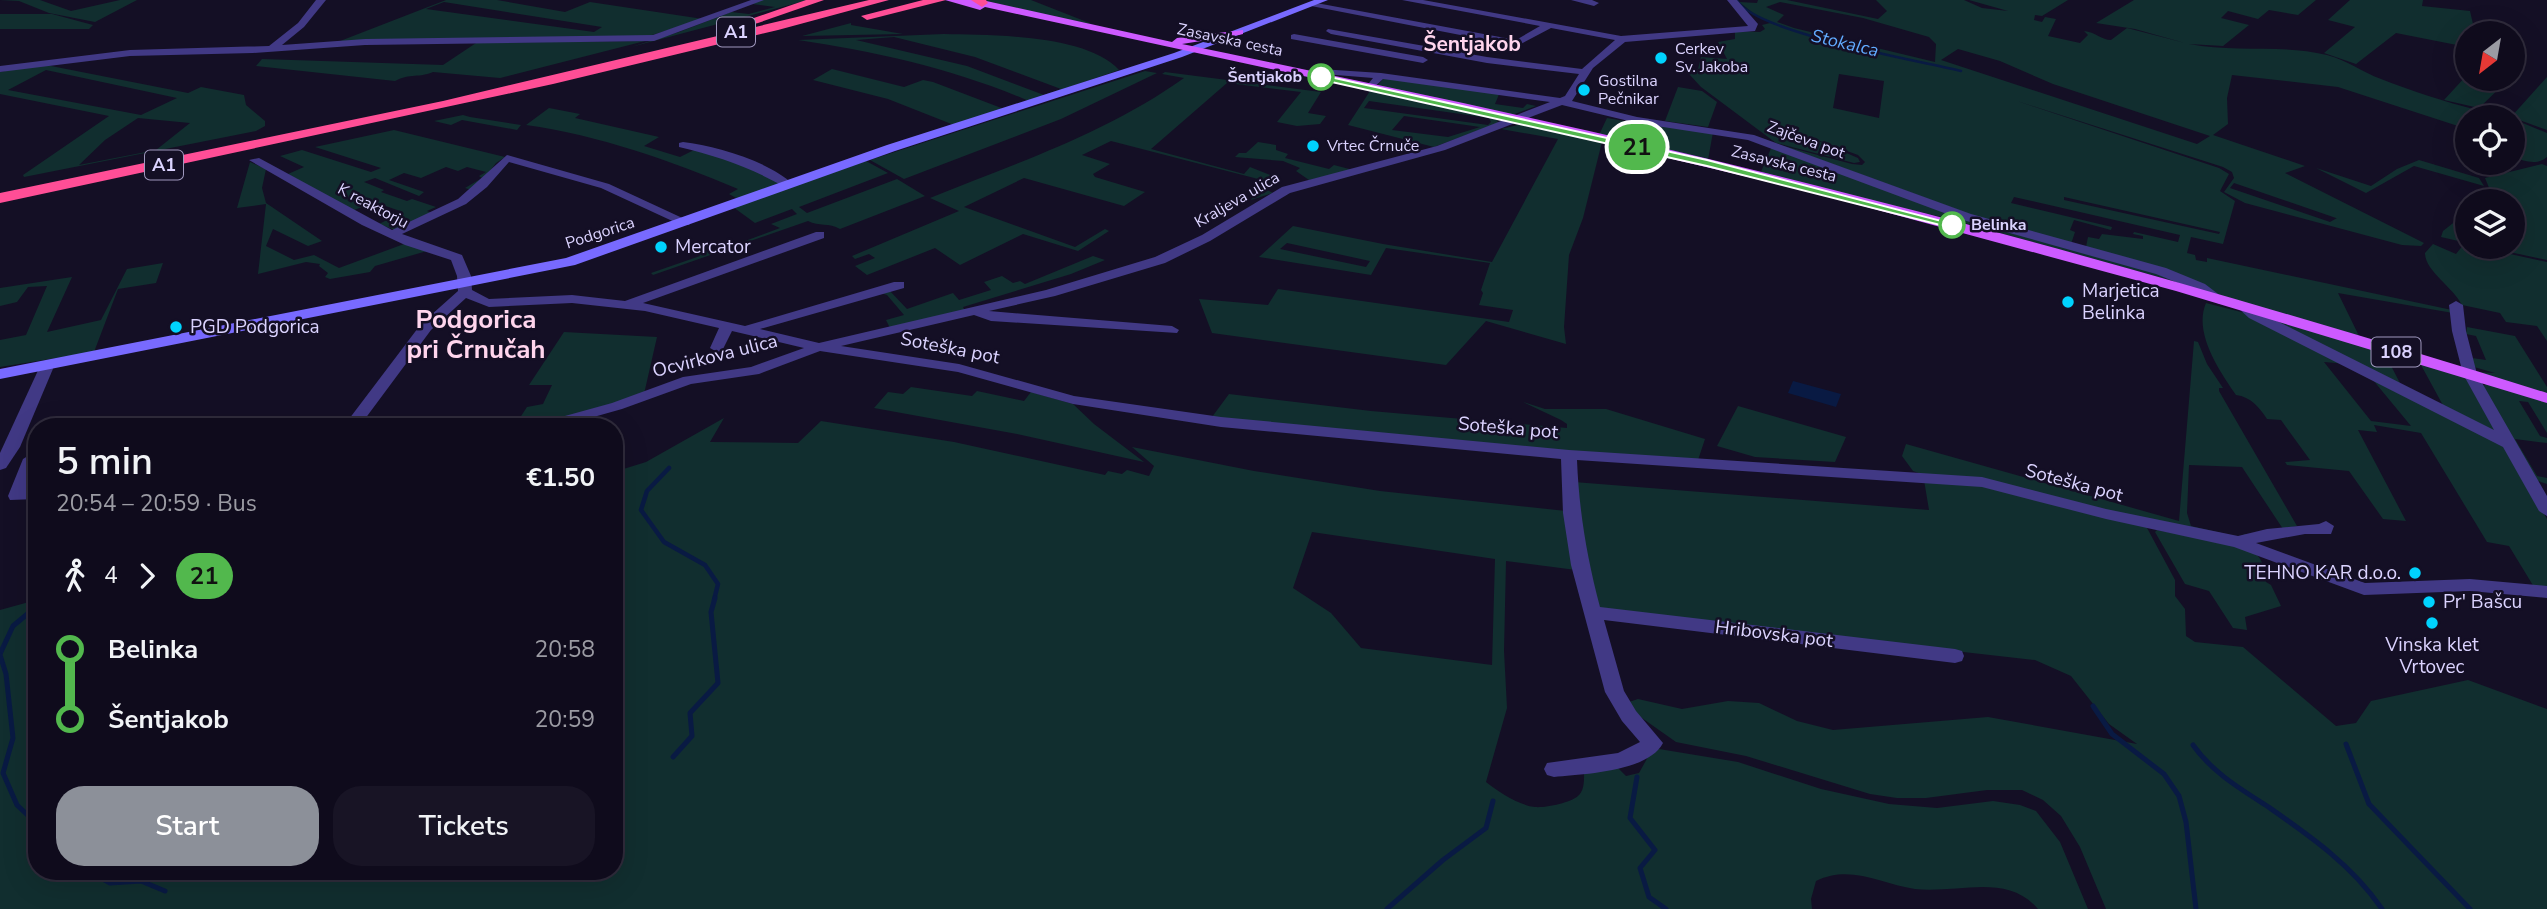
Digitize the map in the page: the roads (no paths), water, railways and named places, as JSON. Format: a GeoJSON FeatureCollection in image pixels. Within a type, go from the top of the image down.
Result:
{"type":"FeatureCollection","features":[{"type":"Feature","properties":{"kind":"highway"},"geometry":{"type":"LineString","coordinates":[[607,63],[818,0]]}},
{"type":"Feature","properties":{"kind":"highway","name":"A1"},"geometry":{"type":"LineString","coordinates":[[0,192],[302,131],[607,63],[864,0]]}},
{"type":"Feature","properties":{"kind":"highway","name":"A1"},"geometry":{"type":"LineString","coordinates":[[0,198],[327,132],[635,62],[883,0]]}},
{"type":"Feature","properties":{"kind":"highway"},"geometry":{"type":"LineString","coordinates":[[635,62],[940,0]]}},
{"type":"Feature","properties":{"kind":"main road","name":"Zasavska cesta"},"geometry":{"type":"LineString","coordinates":[[950,0],[1515,119],[1813,189],[2219,300],[2547,398]]}},
{"type":"Feature","properties":{"kind":"main road","name":"Podgorica"},"geometry":{"type":"LineString","coordinates":[[0,373],[465,288],[579,259],[787,184],[1167,59],[1323,0]]}},
{"type":"Feature","properties":{"kind":"main road","name":"Zasavska cesta"},"geometry":{"type":"LineString","coordinates":[[977,1],[1042,18]]}},
{"type":"Feature","properties":{"kind":"main road"},"geometry":{"type":"LineString","coordinates":[[1135,38],[1187,41],[1239,32]]}},
{"type":"Feature","properties":{"kind":"main road"},"geometry":{"type":"LineString","coordinates":[[1156,42],[1171,50],[1167,59]]}},
{"type":"Feature","properties":{"kind":"main road"},"geometry":{"type":"LineString","coordinates":[[1213,42],[1212,51],[1236,60]]}},
{"type":"Feature","properties":{"kind":"street"},"geometry":{"type":"LineString","coordinates":[[270,49],[301,25],[321,0]]}},
{"type":"Feature","properties":{"kind":"street"},"geometry":{"type":"LineString","coordinates":[[0,69],[110,54],[270,49],[365,42],[654,38],[759,0]]}},
{"type":"Feature","properties":{"kind":"street"},"geometry":{"type":"LineString","coordinates":[[1407,0],[1621,39],[1752,29],[1753,23],[1732,0]]}},
{"type":"Feature","properties":{"kind":"street"},"geometry":{"type":"LineString","coordinates":[[1576,0],[1594,3]]}},
{"type":"Feature","properties":{"kind":"street"},"geometry":{"type":"LineString","coordinates":[[1311,5],[1517,43],[1549,25]]}},
{"type":"Feature","properties":{"kind":"street"},"geometry":{"type":"LineString","coordinates":[[1331,31],[1443,53],[1585,72]]}},
{"type":"Feature","properties":{"kind":"street"},"geometry":{"type":"LineString","coordinates":[[1294,37],[1430,61],[1443,53]]}},
{"type":"Feature","properties":{"kind":"street"},"geometry":{"type":"LineString","coordinates":[[1515,119],[1570,97],[1585,72],[1621,39]]}},
{"type":"Feature","properties":{"kind":"street","name":"Zajčeva pot"},"geometry":{"type":"LineString","coordinates":[[1324,71],[1381,76],[1560,101],[1637,120],[1750,137],[1967,217],[2161,271],[2200,287],[2219,300]]}},
{"type":"Feature","properties":{"kind":"street"},"geometry":{"type":"LineString","coordinates":[[1370,88],[1381,76]]}},
{"type":"Feature","properties":{"kind":"street","name":"Kraljeva ulica"},"geometry":{"type":"LineString","coordinates":[[819,347],[977,311],[1160,260],[1199,242],[1286,190],[1418,155],[1515,119]]}},
{"type":"Feature","properties":{"kind":"street"},"geometry":{"type":"LineString","coordinates":[[684,145],[704,148],[738,160],[787,184]]}},
{"type":"Feature","properties":{"kind":"street"},"geometry":{"type":"LineString","coordinates":[[394,234],[413,221],[454,206],[474,194],[507,159],[605,186],[685,222]]}},
{"type":"Feature","properties":{"kind":"street","name":"K reaktorju"},"geometry":{"type":"LineString","coordinates":[[255,160],[366,222],[409,242],[457,258],[465,288]]}},
{"type":"Feature","properties":{"kind":"street"},"geometry":{"type":"LineString","coordinates":[[628,304],[820,235]]}},
{"type":"Feature","properties":{"kind":"street"},"geometry":{"type":"LineString","coordinates":[[746,329],[900,285]]}},
{"type":"Feature","properties":{"kind":"street"},"geometry":{"type":"LineString","coordinates":[[358,418],[426,327],[465,288]]}},
{"type":"Feature","properties":{"kind":"street","name":"Soteška pot"},"geometry":{"type":"LineString","coordinates":[[465,288],[477,300],[489,303],[565,299],[628,304],[819,347],[943,364],[1073,400],[1221,422],[1569,454],[1982,482],[2106,514],[2238,542],[2364,589],[2470,585],[2547,592]]}},
{"type":"Feature","properties":{"kind":"street"},"geometry":{"type":"LineString","coordinates":[[2456,305],[2459,331],[2470,374],[2547,511]]}},
{"type":"Feature","properties":{"kind":"street"},"geometry":{"type":"LineString","coordinates":[[2245,308],[2254,315],[2507,443]]}},
{"type":"Feature","properties":{"kind":"street","name":"Kraljeva ulica"},"geometry":{"type":"LineString","coordinates":[[977,311],[991,317],[1172,330]]}},
{"type":"Feature","properties":{"kind":"street"},"geometry":{"type":"LineString","coordinates":[[717,348],[727,326]]}},
{"type":"Feature","properties":{"kind":"street","name":"Ocvirkova ulica"},"geometry":{"type":"LineString","coordinates":[[574,418],[617,406],[688,380],[767,367],[819,347]]}},
{"type":"Feature","properties":{"kind":"street"},"geometry":{"type":"LineString","coordinates":[[0,465],[12,447],[48,364]]}},
{"type":"Feature","properties":{"kind":"street"},"geometry":{"type":"LineString","coordinates":[[1554,769],[1625,760],[1642,753],[1653,743],[1629,716],[1615,692],[1580,565],[1571,513],[1569,454]]}},
{"type":"Feature","properties":{"kind":"street"},"geometry":{"type":"LineString","coordinates":[[0,465],[28,459]]}},
{"type":"Feature","properties":{"kind":"street"},"geometry":{"type":"LineString","coordinates":[[28,471],[16,496],[28,495]]}},
{"type":"Feature","properties":{"kind":"street"},"geometry":{"type":"LineString","coordinates":[[2238,542],[2267,534],[2305,529],[2325,530],[2326,526]]}},
{"type":"Feature","properties":{"kind":"street","name":"Hribovska pot"},"geometry":{"type":"LineString","coordinates":[[1592,612],[1955,656]]}},
{"type":"Feature","properties":{"kind":"water"},"geometry":{"type":"Polygon","coordinates":[[[1793,381],[1841,394],[1836,407],[1788,393],[1793,381]]]}},
{"type":"Feature","properties":{"kind":"waterway","name":"Stokalca"},"geometry":{"type":"LineString","coordinates":[[1737,0],[1750,12],[1804,34],[1961,71]]}},
{"type":"Feature","properties":{"kind":"waterway"},"geometry":{"type":"LineString","coordinates":[[669,468],[647,491],[641,510],[664,542],[705,565],[718,584],[714,600]]}},
{"type":"Feature","properties":{"kind":"waterway"},"geometry":{"type":"LineString","coordinates":[[673,757],[692,736],[690,713],[718,683],[711,612],[715,598]]}},
{"type":"Feature","properties":{"kind":"waterway"},"geometry":{"type":"LineString","coordinates":[[0,654],[13,626],[28,614]]}},
{"type":"Feature","properties":{"kind":"waterway"},"geometry":{"type":"LineString","coordinates":[[0,655],[6,674],[13,738],[3,773],[17,805],[28,815]]}},
{"type":"Feature","properties":{"kind":"waterway"},"geometry":{"type":"LineString","coordinates":[[2093,706],[2112,734],[2164,774],[2179,796],[2186,822],[2196,909]]}},
{"type":"Feature","properties":{"kind":"waterway"},"geometry":{"type":"LineString","coordinates":[[2346,744],[2369,804],[2470,909]]}},
{"type":"Feature","properties":{"kind":"waterway"},"geometry":{"type":"LineString","coordinates":[[2193,745],[2200,755],[2227,779],[2283,817],[2344,865],[2382,909]]}},
{"type":"Feature","properties":{"kind":"waterway"},"geometry":{"type":"LineString","coordinates":[[1637,777],[1630,818],[1655,850],[1640,868],[1649,897],[1666,909]]}},
{"type":"Feature","properties":{"kind":"waterway"},"geometry":{"type":"LineString","coordinates":[[1387,909],[1443,860],[1486,828],[1493,801]]}},
{"type":"Feature","properties":{"kind":"waterway"},"geometry":{"type":"LineString","coordinates":[[105,880],[110,883],[141,881],[165,891]]}},
{"type":"Feature","properties":{"kind":"place","name":"Cerkev Sv. Jakoba"},"geometry":{"type":"Point","coordinates":[1661,58]}},
{"type":"Feature","properties":{"kind":"place","name":"Šentjakob"},"geometry":{"type":"Point","coordinates":[1321,77]}},
{"type":"Feature","properties":{"kind":"place","name":"Gostilna Pečnikar"},"geometry":{"type":"Point","coordinates":[1584,90]}},
{"type":"Feature","properties":{"kind":"place","name":"Vrtec Črnuče"},"geometry":{"type":"Point","coordinates":[1313,146]}},
{"type":"Feature","properties":{"kind":"place","name":"Belinka"},"geometry":{"type":"Point","coordinates":[1952,225]}},
{"type":"Feature","properties":{"kind":"place","name":"Mercator"},"geometry":{"type":"Point","coordinates":[661,247]}},
{"type":"Feature","properties":{"kind":"place","name":"Marjetica Belinka"},"geometry":{"type":"Point","coordinates":[2068,302]}},
{"type":"Feature","properties":{"kind":"place","name":"PGD Podgorica"},"geometry":{"type":"Point","coordinates":[176,327]}},
{"type":"Feature","properties":{"kind":"place","name":"TEHNO KAR d.o.o."},"geometry":{"type":"Point","coordinates":[2415,573]}},
{"type":"Feature","properties":{"kind":"place","name":"Pr' Bašcu"},"geometry":{"type":"Point","coordinates":[2429,602]}},
{"type":"Feature","properties":{"kind":"place","name":"Vinska klet Vrtovec"},"geometry":{"type":"Point","coordinates":[2432,623]}},
{"type":"Feature","properties":{"kind":"district","name":"Šentjakob"},"geometry":{"type":"Point","coordinates":[1472,44]}},
{"type":"Feature","properties":{"kind":"district","name":"Podgorica pri Črnučah"},"geometry":{"type":"Point","coordinates":[476,334]}}]}
